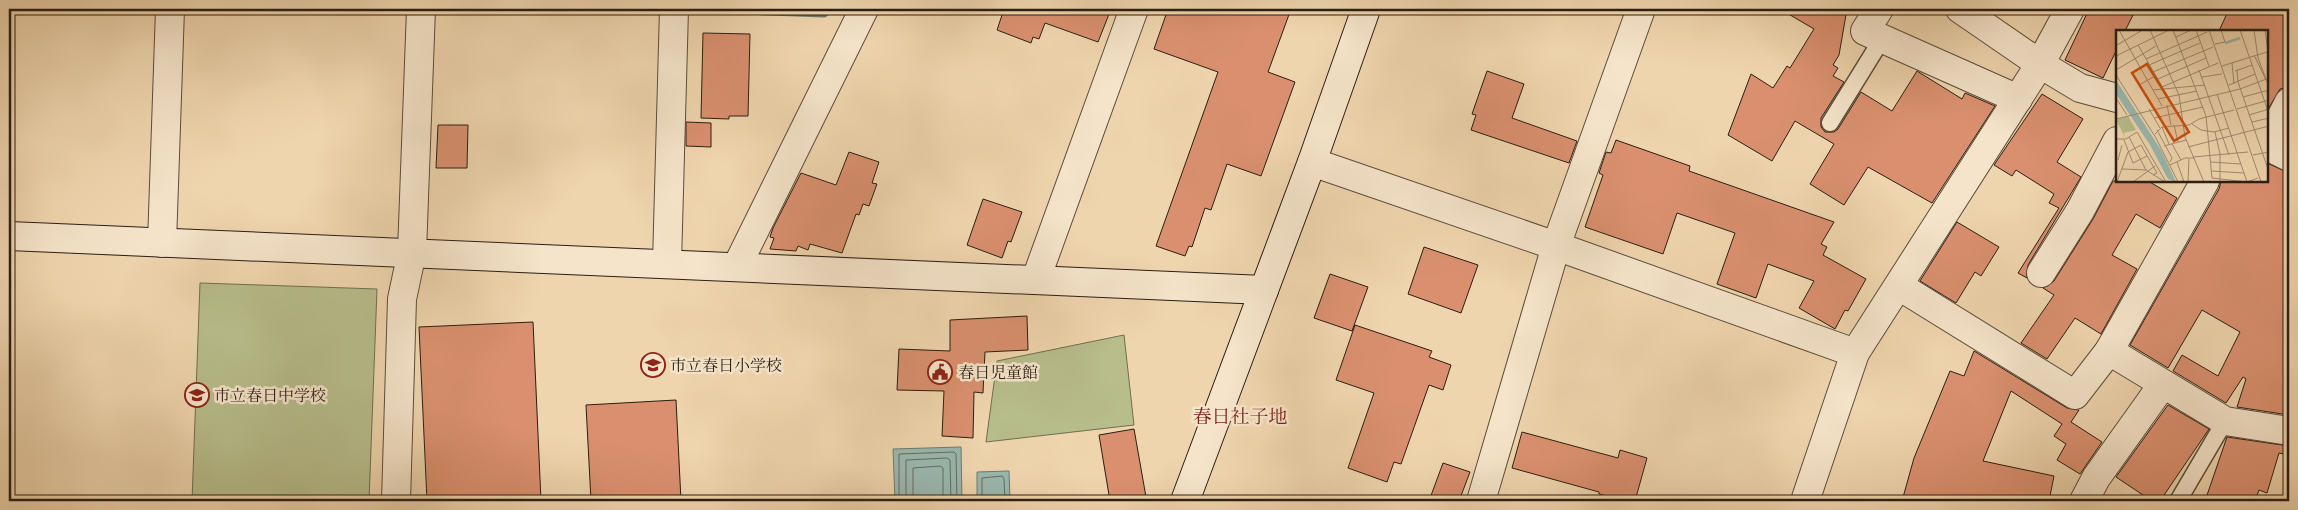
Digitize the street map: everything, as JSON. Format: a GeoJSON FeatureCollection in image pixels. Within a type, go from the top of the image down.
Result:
{"type":"FeatureCollection","features":[{"type":"Feature","properties":{"kind":"street"},"geometry":{"type":"LineString","coordinates":[[162,243],[170,9]]}},
{"type":"Feature","properties":{"kind":"street"},"geometry":{"type":"LineString","coordinates":[[396,501],[402,299],[412,252],[421,9]]}},
{"type":"Feature","properties":{"kind":"street"},"geometry":{"type":"LineString","coordinates":[[667,263],[674,9]]}},
{"type":"Feature","properties":{"kind":"street"},"geometry":{"type":"LineString","coordinates":[[737,266],[864,9]]}},
{"type":"Feature","properties":{"kind":"street"},"geometry":{"type":"LineString","coordinates":[[1036,279],[1134,9]]}},
{"type":"Feature","properties":{"kind":"street"},"geometry":{"type":"LineString","coordinates":[[1185,501],[1312,162],[1366,9]]}},
{"type":"Feature","properties":{"kind":"street"},"geometry":{"type":"LineString","coordinates":[[1482,501],[1556,246],[1641,9]]}},
{"type":"Feature","properties":{"kind":"street"},"geometry":{"type":"LineString","coordinates":[[1879,9],[1865,32],[2018,99]]}},
{"type":"Feature","properties":{"kind":"street"},"geometry":{"type":"LineString","coordinates":[[1960,9],[2040,64],[2080,88],[2116,98]]}},
{"type":"Feature","properties":{"kind":"street"},"geometry":{"type":"LineString","coordinates":[[1805,501],[1855,353],[2040,64],[2070,9]]}},
{"type":"Feature","properties":{"kind":"street"},"geometry":{"type":"LineString","coordinates":[[2268,143],[2289,102]]}},
{"type":"Feature","properties":{"kind":"street"},"geometry":{"type":"LineString","coordinates":[[2041,273],[2080,211],[2116,142]]}},
{"type":"Feature","properties":{"kind":"street"},"geometry":{"type":"LineString","coordinates":[[2268,146],[2289,157]]}},
{"type":"Feature","properties":{"kind":"street"},"geometry":{"type":"LineString","coordinates":[[1312,162],[1556,246],[1855,353]]}},
{"type":"Feature","properties":{"kind":"street"},"geometry":{"type":"LineString","coordinates":[[1899,286],[2075,396],[2109,351],[2204,182]]}},
{"type":"Feature","properties":{"kind":"street"},"geometry":{"type":"LineString","coordinates":[[9,236],[1264,290]]}},
{"type":"Feature","properties":{"kind":"street"},"geometry":{"type":"LineString","coordinates":[[2109,351],[2225,422],[2289,431]]}},
{"type":"Feature","properties":{"kind":"street"},"geometry":{"type":"LineString","coordinates":[[2084,501],[2096,478],[2163,384]]}},
{"type":"Feature","properties":{"kind":"lane"},"geometry":{"type":"LineString","coordinates":[[1830,123],[1882,39]]}},
{"type":"Feature","properties":{"kind":"lane"},"geometry":{"type":"LineString","coordinates":[[2178,501],[2225,422]]}},
{"type":"Feature","properties":{"kind":"green space"},"geometry":{"type":"Polygon","coordinates":[[[200,283],[377,289],[369,501],[192,501],[200,283]]]}},
{"type":"Feature","properties":{"kind":"green space"},"geometry":{"type":"Polygon","coordinates":[[[1124,335],[1134,425],[986,442],[997,361],[1124,335]]]}},
{"type":"Feature","properties":{"kind":"water"},"geometry":{"type":"Polygon","coordinates":[[[961,447],[962,501],[895,501],[893,449],[961,447]]]}},
{"type":"Feature","properties":{"kind":"water"},"geometry":{"type":"Polygon","coordinates":[[[1009,471],[1010,501],[977,501],[977,472],[1009,471]]]}},
{"type":"Feature","properties":{"kind":"building"},"geometry":{"type":"Polygon","coordinates":[[[1004,9],[1111,9],[1098,42],[1045,23],[1039,39],[1033,37],[1031,43],[997,30],[1004,9]]]}},
{"type":"Feature","properties":{"kind":"building"},"geometry":{"type":"Polygon","coordinates":[[[1168,9],[1291,9],[1268,72],[1295,82],[1261,176],[1227,164],[1211,210],[1205,208],[1192,247],[1189,246],[1185,256],[1156,246],[1218,72],[1154,49],[1168,9]]]}},
{"type":"Feature","properties":{"kind":"building"},"geometry":{"type":"Polygon","coordinates":[[[1780,9],[1847,9],[1839,55],[1833,65],[1838,68],[1833,76],[1844,82],[1821,118],[1821,127],[1825,132],[1834,132],[1838,129],[1861,92],[1892,111],[1917,71],[1962,99],[1965,93],[1995,106],[1932,203],[1868,167],[1844,205],[1810,184],[1834,144],[1795,121],[1772,161],[1728,135],[1751,74],[1773,88],[1787,66],[1790,68],[1814,29],[1780,9]]]}},
{"type":"Feature","properties":{"kind":"building"},"geometry":{"type":"Polygon","coordinates":[[[2089,9],[2136,9],[2126,30],[2116,30],[2116,51],[2103,78],[2065,60],[2089,9]]]}},
{"type":"Feature","properties":{"kind":"building"},"geometry":{"type":"Polygon","coordinates":[[[2229,9],[2289,9],[2289,87],[2280,89],[2268,109],[2268,30],[2219,30],[2229,9]]]}},
{"type":"Feature","properties":{"kind":"building"},"geometry":{"type":"Polygon","coordinates":[[[703,33],[750,34],[748,116],[729,116],[729,119],[701,118],[703,33]]]}},
{"type":"Feature","properties":{"kind":"building"},"geometry":{"type":"Polygon","coordinates":[[[1487,71],[1524,84],[1512,118],[1577,141],[1569,163],[1471,130],[1476,115],[1472,114],[1487,71]]]}},
{"type":"Feature","properties":{"kind":"building"},"geometry":{"type":"Polygon","coordinates":[[[2042,94],[2083,119],[2057,162],[2081,177],[2028,265],[2027,278],[2018,273],[2059,208],[2049,203],[2054,194],[2016,170],[2012,176],[1994,165],[2042,94]]]}},
{"type":"Feature","properties":{"kind":"building"},"geometry":{"type":"Polygon","coordinates":[[[686,122],[711,123],[711,147],[686,146],[686,122]]]}},
{"type":"Feature","properties":{"kind":"building"},"geometry":{"type":"Polygon","coordinates":[[[438,125],[468,125],[467,168],[436,168],[438,125]]]}},
{"type":"Feature","properties":{"kind":"building"},"geometry":{"type":"Polygon","coordinates":[[[1616,140],[1690,166],[1689,171],[1834,222],[1821,244],[1827,247],[1823,255],[1866,279],[1848,311],[1845,310],[1835,329],[1799,308],[1814,281],[1768,264],[1756,298],[1717,284],[1735,233],[1677,213],[1663,254],[1585,227],[1603,175],[1599,173],[1606,152],[1611,153],[1616,140]]]}},
{"type":"Feature","properties":{"kind":"building"},"geometry":{"type":"Polygon","coordinates":[[[849,152],[879,162],[872,183],[877,184],[869,206],[863,204],[859,215],[856,214],[842,253],[810,244],[808,250],[798,246],[796,251],[770,249],[774,238],[770,237],[773,228],[801,173],[836,185],[849,152]]]}},
{"type":"Feature","properties":{"kind":"building"},"geometry":{"type":"Polygon","coordinates":[[[2268,163],[2289,173],[2289,415],[2237,407],[2246,379],[2243,377],[2226,403],[2173,371],[2182,355],[2218,376],[2240,332],[2202,310],[2168,368],[2130,345],[2219,189],[2221,182],[2268,182],[2268,163]]]}},
{"type":"Feature","properties":{"kind":"building"},"geometry":{"type":"Polygon","coordinates":[[[2113,181],[2150,182],[2177,198],[2160,228],[2136,214],[2112,255],[2137,269],[2101,334],[2075,318],[2047,359],[2021,343],[2054,295],[2043,288],[2054,281],[2093,219],[2113,181]]]}},
{"type":"Feature","properties":{"kind":"building"},"geometry":{"type":"Polygon","coordinates":[[[983,199],[1022,212],[1011,242],[1008,241],[1002,258],[967,245],[983,199]]]}},
{"type":"Feature","properties":{"kind":"building"},"geometry":{"type":"Polygon","coordinates":[[[1957,222],[1999,247],[1981,276],[1975,272],[1956,303],[1920,281],[1957,222]]]}},
{"type":"Feature","properties":{"kind":"building"},"geometry":{"type":"Polygon","coordinates":[[[1424,247],[1478,265],[1461,313],[1408,294],[1424,247]]]}},
{"type":"Feature","properties":{"kind":"building"},"geometry":{"type":"Polygon","coordinates":[[[1330,274],[1368,287],[1352,331],[1314,318],[1330,274]]]}},
{"type":"Feature","properties":{"kind":"building"},"geometry":{"type":"Polygon","coordinates":[[[1027,316],[1028,350],[985,352],[983,393],[974,392],[973,438],[942,436],[944,391],[897,390],[899,349],[950,351],[950,320],[1027,316]]]}},
{"type":"Feature","properties":{"kind":"building"},"geometry":{"type":"Polygon","coordinates":[[[533,322],[541,501],[427,501],[419,327],[533,322]]]}},
{"type":"Feature","properties":{"kind":"building"},"geometry":{"type":"Polygon","coordinates":[[[1355,325],[1432,351],[1429,357],[1451,365],[1443,390],[1429,385],[1401,464],[1394,462],[1387,482],[1348,468],[1374,393],[1336,380],[1355,325]]]}},
{"type":"Feature","properties":{"kind":"building"},"geometry":{"type":"Polygon","coordinates":[[[1974,351],[2067,408],[2079,410],[2071,422],[2102,442],[2080,474],[2057,460],[2066,444],[2054,436],[2062,424],[2011,391],[1983,461],[2054,476],[2049,501],[1902,501],[1914,458],[1950,371],[1964,376],[1974,351]]]}},
{"type":"Feature","properties":{"kind":"building"},"geometry":{"type":"Polygon","coordinates":[[[676,400],[681,501],[591,501],[586,405],[676,400]]]}},
{"type":"Feature","properties":{"kind":"building"},"geometry":{"type":"Polygon","coordinates":[[[2168,405],[2209,429],[2160,501],[2152,501],[2116,477],[2168,405]]]}},
{"type":"Feature","properties":{"kind":"building"},"geometry":{"type":"Polygon","coordinates":[[[1134,429],[1146,497],[1110,501],[1099,435],[1134,429]]]}},
{"type":"Feature","properties":{"kind":"building"},"geometry":{"type":"Polygon","coordinates":[[[1522,432],[1618,458],[1620,450],[1647,458],[1635,501],[1623,501],[1599,494],[1599,492],[1512,468],[1522,432]]]}},
{"type":"Feature","properties":{"kind":"building"},"geometry":{"type":"Polygon","coordinates":[[[2227,437],[2289,446],[2289,455],[2279,453],[2267,493],[2259,490],[2255,501],[2205,501],[2227,437]]]}},
{"type":"Feature","properties":{"kind":"building"},"geometry":{"type":"Polygon","coordinates":[[[1443,463],[1470,472],[1459,501],[1429,501],[1443,463]]]}},
{"type":"Feature","properties":{"kind":"waterway"},"geometry":{"type":"LineString","coordinates":[[716,9],[824,13]]}},
{"type":"Feature","properties":{"kind":"place","name":"市立春日小学校"},"geometry":{"type":"Point","coordinates":[653,365]}},
{"type":"Feature","properties":{"kind":"place","name":"春日児童館"},"geometry":{"type":"Point","coordinates":[940,372]}},
{"type":"Feature","properties":{"kind":"place","name":"市立春日中学校"},"geometry":{"type":"Point","coordinates":[197,395]}},
{"type":"Feature","properties":{"kind":"district","name":"春日社子地"},"geometry":{"type":"Point","coordinates":[1240,416]}}]}
